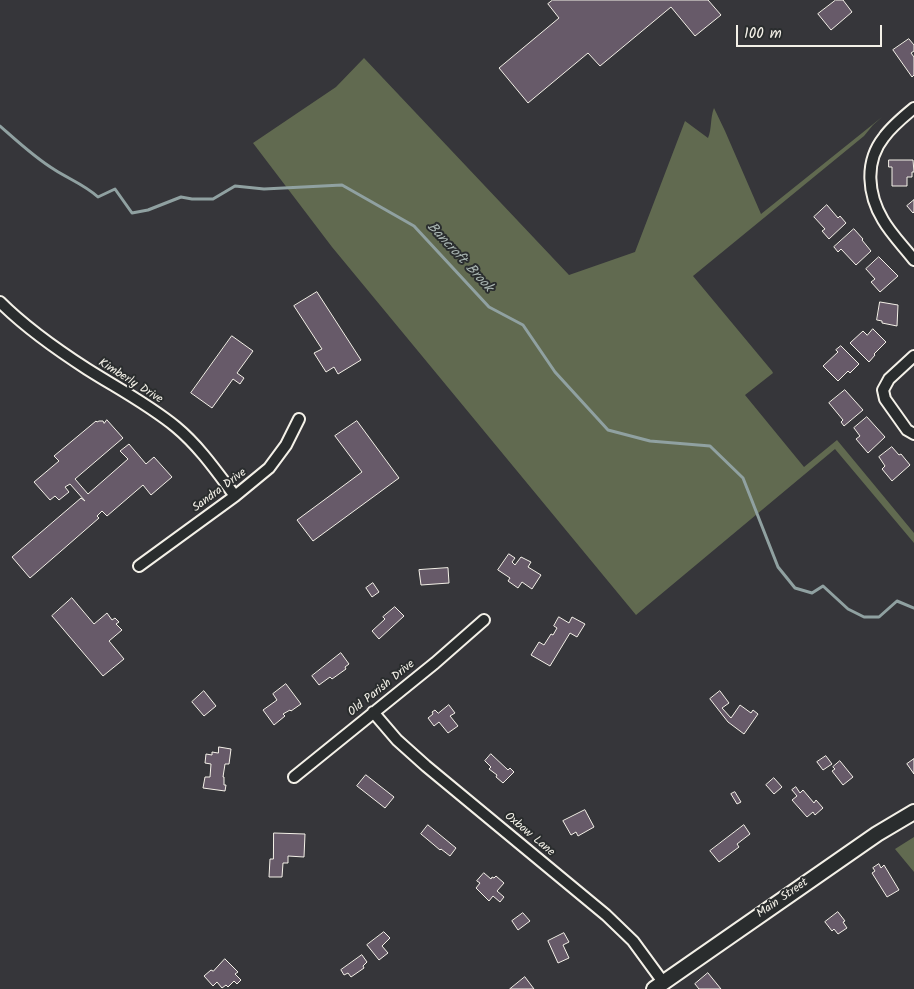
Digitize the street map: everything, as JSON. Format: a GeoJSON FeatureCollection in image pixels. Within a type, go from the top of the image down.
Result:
{"type":"FeatureCollection","features":[{"type":"Feature","properties":{"kind":"street"},"geometry":{"type":"LineString","coordinates":[[914,108],[882,139],[873,158],[870,172],[870,186],[875,204],[884,221],[914,260]]}},
{"type":"Feature","properties":{"kind":"street","name":"Kimberly Drive"},"geometry":{"type":"LineString","coordinates":[[0,302],[32,331],[86,369],[142,402],[176,427],[198,448],[235,496]]}},
{"type":"Feature","properties":{"kind":"street"},"geometry":{"type":"LineString","coordinates":[[914,356],[889,379],[883,390],[885,400],[907,430],[914,434]]}},
{"type":"Feature","properties":{"kind":"street","name":"Sandra Drive"},"geometry":{"type":"LineString","coordinates":[[139,566],[235,496],[269,468],[286,445],[299,420]]}},
{"type":"Feature","properties":{"kind":"street","name":"Old Parish Drive"},"geometry":{"type":"LineString","coordinates":[[294,777],[435,663],[484,620]]}},
{"type":"Feature","properties":{"kind":"street","name":"Oxbow Lane"},"geometry":{"type":"LineString","coordinates":[[373,712],[397,740],[426,766],[606,915],[633,941],[659,986]]}},
{"type":"Feature","properties":{"kind":"street","name":"Main Street"},"geometry":{"type":"LineString","coordinates":[[659,986],[877,834],[914,812]]}},
{"type":"Feature","properties":{"kind":"green space"},"geometry":{"type":"Polygon","coordinates":[[[364,58],[569,275],[635,252],[685,121],[708,138],[714,108],[761,214],[882,117],[864,136],[693,276],[772,371],[773,373],[745,395],[804,467],[837,440],[914,533],[914,543],[835,449],[636,615],[332,247],[253,143],[336,87],[364,58]]]}},
{"type":"Feature","properties":{"kind":"green space"},"geometry":{"type":"Polygon","coordinates":[[[914,837],[914,872],[895,849],[914,837]]]}},
{"type":"Feature","properties":{"kind":"building"},"geometry":{"type":"Polygon","coordinates":[[[553,0],[708,0],[721,15],[695,36],[671,7],[600,66],[588,53],[528,103],[499,68],[559,18],[548,4],[553,0]]]}},
{"type":"Feature","properties":{"kind":"building"},"geometry":{"type":"Polygon","coordinates":[[[836,0],[843,0],[852,12],[831,30],[818,14],[836,0]]]}},
{"type":"Feature","properties":{"kind":"building"},"geometry":{"type":"Polygon","coordinates":[[[909,39],[914,45],[914,51],[911,53],[914,57],[914,75],[912,77],[893,50],[909,39]]]}},
{"type":"Feature","properties":{"kind":"building"},"geometry":{"type":"Polygon","coordinates":[[[889,160],[913,160],[914,172],[912,172],[912,177],[907,177],[907,186],[892,186],[892,167],[889,167],[889,160]]]}},
{"type":"Feature","properties":{"kind":"building"},"geometry":{"type":"Polygon","coordinates":[[[914,200],[914,212],[913,213],[907,206],[914,200]]]}},
{"type":"Feature","properties":{"kind":"building"},"geometry":{"type":"Polygon","coordinates":[[[827,205],[838,218],[840,216],[846,223],[829,239],[822,231],[825,229],[814,217],[827,205]]]}},
{"type":"Feature","properties":{"kind":"building"},"geometry":{"type":"Polygon","coordinates":[[[854,229],[871,251],[856,265],[841,249],[838,252],[834,247],[854,229]]]}},
{"type":"Feature","properties":{"kind":"building"},"geometry":{"type":"Polygon","coordinates":[[[879,257],[898,276],[880,292],[871,282],[875,279],[866,269],[879,257]]]}},
{"type":"Feature","properties":{"kind":"building"},"geometry":{"type":"Polygon","coordinates":[[[317,292],[361,360],[338,374],[334,367],[326,372],[314,353],[322,349],[294,306],[317,292]]]}},
{"type":"Feature","properties":{"kind":"building"},"geometry":{"type":"Polygon","coordinates":[[[880,302],[898,305],[897,326],[877,320],[880,302]]]}},
{"type":"Feature","properties":{"kind":"building"},"geometry":{"type":"Polygon","coordinates":[[[873,329],[886,342],[869,362],[850,343],[863,331],[867,335],[873,329]]]}},
{"type":"Feature","properties":{"kind":"building"},"geometry":{"type":"Polygon","coordinates":[[[232,336],[253,351],[237,373],[244,378],[240,384],[233,379],[212,408],[191,393],[232,336]]]}},
{"type":"Feature","properties":{"kind":"building"},"geometry":{"type":"Polygon","coordinates":[[[841,346],[859,364],[838,381],[823,366],[838,352],[836,350],[841,346]]]}},
{"type":"Feature","properties":{"kind":"building"},"geometry":{"type":"Polygon","coordinates":[[[845,390],[863,410],[844,426],[841,422],[843,420],[829,403],[845,390]]]}},
{"type":"Feature","properties":{"kind":"building"},"geometry":{"type":"Polygon","coordinates":[[[867,417],[885,437],[868,453],[856,439],[860,436],[854,428],[867,417]]]}},
{"type":"Feature","properties":{"kind":"building"},"geometry":{"type":"Polygon","coordinates":[[[107,420],[123,438],[75,479],[88,494],[128,459],[120,451],[129,444],[146,464],[154,457],[172,477],[151,495],[143,485],[107,516],[102,511],[97,516],[99,518],[30,578],[12,557],[81,498],[85,501],[70,484],[65,487],[69,492],[59,500],[55,496],[50,500],[34,482],[59,461],[54,456],[96,421],[103,421],[104,423],[107,420]]]}},
{"type":"Feature","properties":{"kind":"building"},"geometry":{"type":"Polygon","coordinates":[[[357,421],[399,478],[313,541],[297,520],[362,472],[335,436],[357,421]]]}},
{"type":"Feature","properties":{"kind":"building"},"geometry":{"type":"Polygon","coordinates":[[[892,447],[910,465],[892,481],[882,469],[885,466],[879,457],[892,447]]]}},
{"type":"Feature","properties":{"kind":"building"},"geometry":{"type":"Polygon","coordinates":[[[509,554],[515,558],[512,562],[515,565],[521,557],[531,562],[528,567],[541,575],[532,589],[522,582],[518,588],[508,581],[510,578],[498,570],[509,554]]]}},
{"type":"Feature","properties":{"kind":"building"},"geometry":{"type":"Polygon","coordinates":[[[448,568],[449,583],[421,585],[419,570],[448,568]]]}},
{"type":"Feature","properties":{"kind":"building"},"geometry":{"type":"Polygon","coordinates":[[[373,583],[379,592],[372,597],[366,588],[373,583]]]}},
{"type":"Feature","properties":{"kind":"building"},"geometry":{"type":"Polygon","coordinates":[[[72,598],[94,624],[107,613],[112,620],[115,618],[119,622],[116,624],[122,630],[109,641],[124,659],[103,676],[52,616],[72,598]]]}},
{"type":"Feature","properties":{"kind":"building"},"geometry":{"type":"Polygon","coordinates":[[[395,607],[404,616],[379,639],[372,631],[385,619],[383,617],[395,607]]]}},
{"type":"Feature","properties":{"kind":"building"},"geometry":{"type":"Polygon","coordinates":[[[559,617],[569,623],[572,617],[585,624],[577,637],[570,633],[550,666],[531,655],[539,642],[544,645],[551,634],[553,635],[557,628],[554,626],[559,617]]]}},
{"type":"Feature","properties":{"kind":"building"},"geometry":{"type":"Polygon","coordinates":[[[341,653],[349,664],[345,667],[346,669],[319,685],[312,676],[341,653]]]}},
{"type":"Feature","properties":{"kind":"building"},"geometry":{"type":"Polygon","coordinates":[[[286,684],[301,704],[283,714],[285,716],[274,725],[263,710],[277,700],[273,694],[286,684]]]}},
{"type":"Feature","properties":{"kind":"building"},"geometry":{"type":"Polygon","coordinates":[[[204,691],[216,706],[204,716],[192,702],[204,691]]]}},
{"type":"Feature","properties":{"kind":"building"},"geometry":{"type":"Polygon","coordinates":[[[720,691],[729,703],[722,708],[731,718],[740,705],[751,713],[753,710],[758,714],[744,734],[728,722],[710,699],[720,691]]]}},
{"type":"Feature","properties":{"kind":"building"},"geometry":{"type":"Polygon","coordinates":[[[449,705],[455,713],[450,716],[458,726],[448,733],[439,722],[434,726],[428,718],[435,710],[438,713],[449,705]]]}},
{"type":"Feature","properties":{"kind":"building"},"geometry":{"type":"Polygon","coordinates":[[[219,747],[231,749],[229,764],[225,764],[223,777],[224,785],[226,785],[225,791],[203,788],[205,777],[210,777],[211,764],[205,763],[206,754],[218,753],[219,747]]]}},
{"type":"Feature","properties":{"kind":"building"},"geometry":{"type":"Polygon","coordinates":[[[491,754],[508,770],[510,768],[514,772],[503,783],[489,769],[491,767],[485,761],[491,754]]]}},
{"type":"Feature","properties":{"kind":"building"},"geometry":{"type":"Polygon","coordinates":[[[826,756],[832,764],[823,770],[817,762],[826,756]]]}},
{"type":"Feature","properties":{"kind":"building"},"geometry":{"type":"Polygon","coordinates":[[[914,759],[914,774],[907,764],[914,759]]]}},
{"type":"Feature","properties":{"kind":"building"},"geometry":{"type":"Polygon","coordinates":[[[840,761],[853,777],[843,785],[832,771],[835,769],[833,767],[840,761]]]}},
{"type":"Feature","properties":{"kind":"building"},"geometry":{"type":"Polygon","coordinates":[[[366,775],[394,797],[385,808],[357,786],[366,775]]]}},
{"type":"Feature","properties":{"kind":"building"},"geometry":{"type":"Polygon","coordinates":[[[774,778],[782,787],[774,794],[766,785],[774,778]]]}},
{"type":"Feature","properties":{"kind":"building"},"geometry":{"type":"Polygon","coordinates":[[[796,787],[800,793],[803,790],[814,803],[816,800],[823,808],[815,815],[813,812],[807,817],[792,800],[797,796],[792,790],[796,787]]]}},
{"type":"Feature","properties":{"kind":"building"},"geometry":{"type":"Polygon","coordinates":[[[735,792],[741,802],[737,804],[731,794],[735,792]]]}},
{"type":"Feature","properties":{"kind":"building"},"geometry":{"type":"Polygon","coordinates":[[[585,810],[594,827],[578,836],[576,832],[571,835],[563,821],[585,810]]]}},
{"type":"Feature","properties":{"kind":"building"},"geometry":{"type":"Polygon","coordinates":[[[428,825],[456,848],[450,856],[421,834],[428,825]]]}},
{"type":"Feature","properties":{"kind":"building"},"geometry":{"type":"Polygon","coordinates":[[[744,825],[750,834],[737,844],[739,847],[719,862],[710,851],[744,825]]]}},
{"type":"Feature","properties":{"kind":"building"},"geometry":{"type":"Polygon","coordinates":[[[274,833],[305,834],[304,857],[288,856],[288,863],[283,863],[282,877],[269,877],[270,859],[273,859],[274,833]]]}},
{"type":"Feature","properties":{"kind":"building"},"geometry":{"type":"Polygon","coordinates":[[[879,864],[881,868],[884,865],[899,890],[887,897],[872,873],[875,871],[873,868],[879,864]]]}},
{"type":"Feature","properties":{"kind":"building"},"geometry":{"type":"Polygon","coordinates":[[[484,873],[491,879],[496,876],[504,883],[497,891],[504,897],[500,902],[493,896],[489,901],[476,888],[480,883],[477,881],[484,873]]]}},
{"type":"Feature","properties":{"kind":"building"},"geometry":{"type":"Polygon","coordinates":[[[838,912],[845,921],[843,922],[847,928],[838,934],[834,929],[832,931],[825,922],[838,912]]]}},
{"type":"Feature","properties":{"kind":"building"},"geometry":{"type":"Polygon","coordinates":[[[523,913],[530,921],[518,930],[512,921],[523,913]]]}},
{"type":"Feature","properties":{"kind":"building"},"geometry":{"type":"Polygon","coordinates":[[[384,932],[390,938],[382,946],[388,953],[379,960],[367,945],[384,932]]]}},
{"type":"Feature","properties":{"kind":"building"},"geometry":{"type":"Polygon","coordinates":[[[564,933],[569,942],[563,945],[569,958],[558,963],[548,941],[564,933]]]}},
{"type":"Feature","properties":{"kind":"building"},"geometry":{"type":"Polygon","coordinates":[[[362,955],[367,962],[363,966],[364,968],[351,977],[348,973],[344,975],[341,970],[362,955]]]}},
{"type":"Feature","properties":{"kind":"building"},"geometry":{"type":"Polygon","coordinates":[[[225,959],[238,972],[235,974],[241,980],[237,984],[234,981],[228,987],[226,985],[222,988],[217,982],[213,986],[204,976],[211,970],[213,971],[225,959]]]}},
{"type":"Feature","properties":{"kind":"building"},"geometry":{"type":"Polygon","coordinates":[[[708,973],[721,989],[699,989],[695,984],[708,973]]]}},
{"type":"Feature","properties":{"kind":"building"},"geometry":{"type":"Polygon","coordinates":[[[525,977],[534,989],[510,989],[525,977]]]}},
{"type":"Feature","properties":{"kind":"waterway","name":"Bancroft Brook"},"geometry":{"type":"LineString","coordinates":[[0,126],[40,160],[98,197],[115,189],[132,213],[148,210],[181,197],[213,199],[235,186],[264,189],[342,185],[414,226],[489,307],[523,325],[555,372],[608,430],[650,441],[710,446],[743,478],[778,567],[795,588],[812,593],[823,586],[848,609],[864,617],[879,617],[897,601],[914,608]]}}]}
